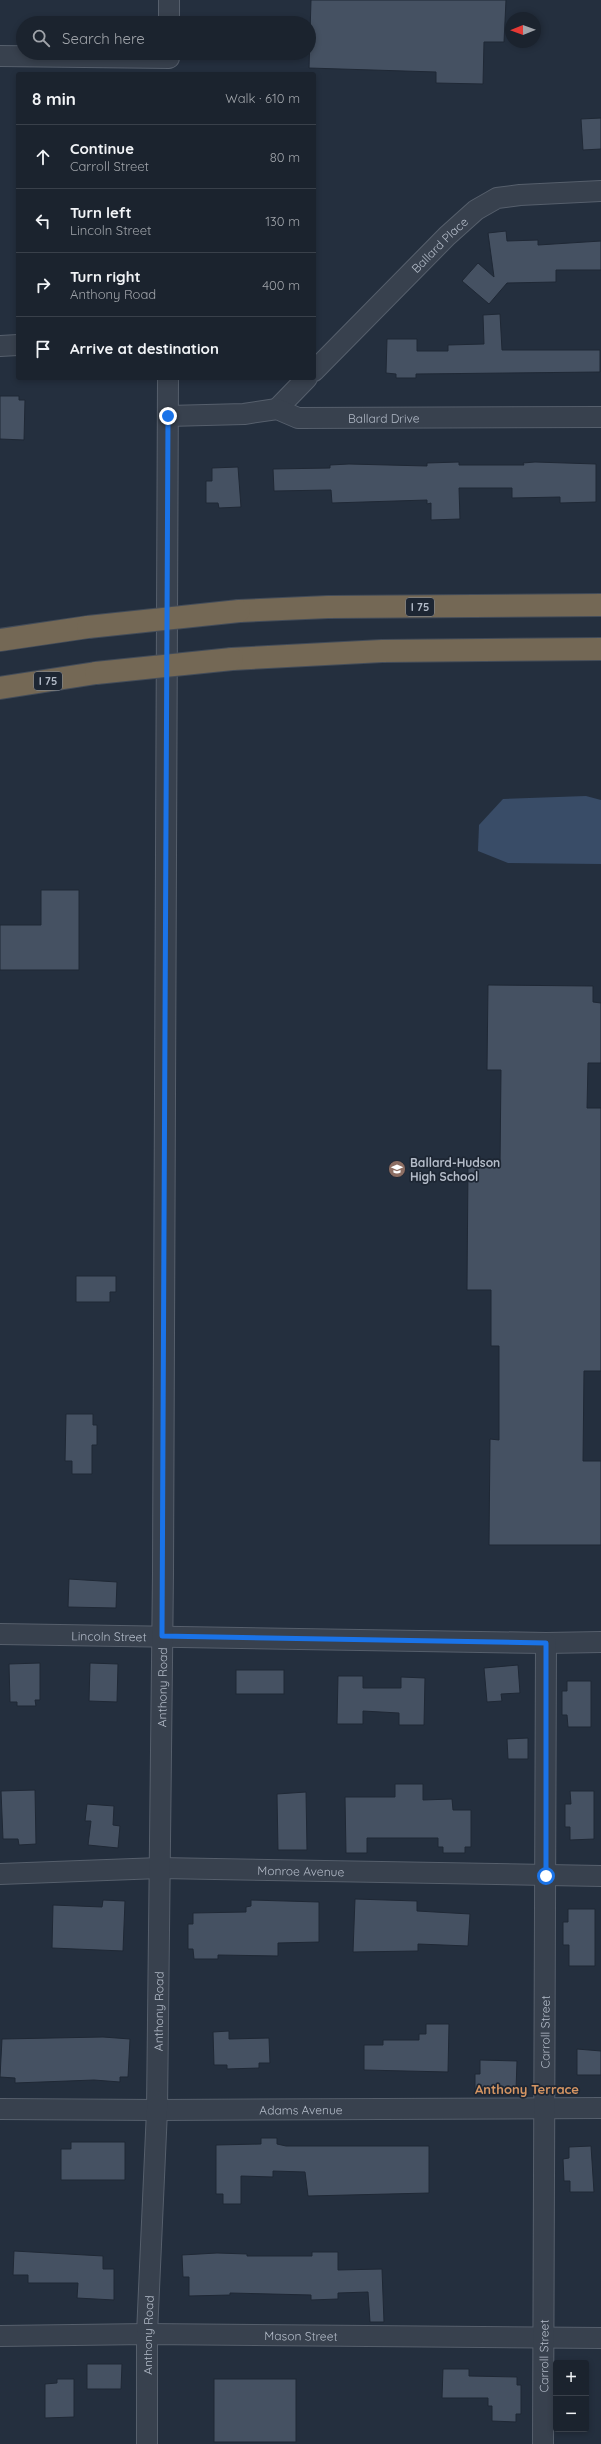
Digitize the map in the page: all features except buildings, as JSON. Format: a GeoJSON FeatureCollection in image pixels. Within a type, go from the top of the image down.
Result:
{"type":"FeatureCollection","features":[{"type":"Feature","properties":{"kind":"highway","name":"I 75"},"geometry":{"type":"LineString","coordinates":[[0,640],[88,626],[239,611],[328,607],[601,605]]}},
{"type":"Feature","properties":{"kind":"highway","name":"I 75"},"geometry":{"type":"LineString","coordinates":[[0,688],[96,673],[232,659],[382,651],[601,649]]}},
{"type":"Feature","properties":{"kind":"street"},"geometry":{"type":"LineString","coordinates":[[168,0],[168,16]]}},
{"type":"Feature","properties":{"kind":"street"},"geometry":{"type":"LineString","coordinates":[[0,56],[16,57]]}},
{"type":"Feature","properties":{"kind":"street"},"geometry":{"type":"LineString","coordinates":[[112,60],[168,62]]}},
{"type":"Feature","properties":{"kind":"street","name":"Ballard Place"},"geometry":{"type":"LineString","coordinates":[[316,369],[447,236],[476,210],[497,198],[520,195],[601,191]]}},
{"type":"Feature","properties":{"kind":"street"},"geometry":{"type":"LineString","coordinates":[[0,346],[16,346]]}},
{"type":"Feature","properties":{"kind":"street","name":"Anthony Road"},"geometry":{"type":"LineString","coordinates":[[147,2444],[147,2334],[158,2110],[162,1636],[168,380]]}},
{"type":"Feature","properties":{"kind":"street"},"geometry":{"type":"LineString","coordinates":[[168,416],[244,414],[277,409],[305,380]]}},
{"type":"Feature","properties":{"kind":"street","name":"Ballard Drive"},"geometry":{"type":"LineString","coordinates":[[277,409],[298,418],[601,417]]}},
{"type":"Feature","properties":{"kind":"street","name":"Lincoln Street"},"geometry":{"type":"LineString","coordinates":[[0,1634],[546,1643],[601,1642]]}},
{"type":"Feature","properties":{"kind":"street","name":"Carroll Street"},"geometry":{"type":"LineString","coordinates":[[543,2444],[542,2339],[546,1876],[546,1643]]}},
{"type":"Feature","properties":{"kind":"street","name":"Monroe Avenue"},"geometry":{"type":"LineString","coordinates":[[0,1874],[160,1868],[601,1876]]}},
{"type":"Feature","properties":{"kind":"street","name":"Adams Avenue"},"geometry":{"type":"LineString","coordinates":[[0,2109],[158,2110],[601,2108]]}},
{"type":"Feature","properties":{"kind":"street","name":"Mason Street"},"geometry":{"type":"LineString","coordinates":[[0,2336],[147,2334],[542,2339],[601,2338]]}},
{"type":"Feature","properties":{"kind":"water"},"geometry":{"type":"Polygon","coordinates":[[[586,796],[601,800],[601,864],[508,863],[478,851],[479,825],[503,799],[586,796]]]}},
{"type":"Feature","properties":{"kind":"place","name":"Ballard-Hudson High School"},"geometry":{"type":"Point","coordinates":[397,1169]}},
{"type":"Feature","properties":{"kind":"district","name":"Anthony Terrace"},"geometry":{"type":"Point","coordinates":[527,2089]}},
{"type":"Feature","properties":{"kind":"route"},"geometry":{"type":"LineString","coordinates":[[168,416],[162,1636],[546,1643],[546,1876]]}}]}
